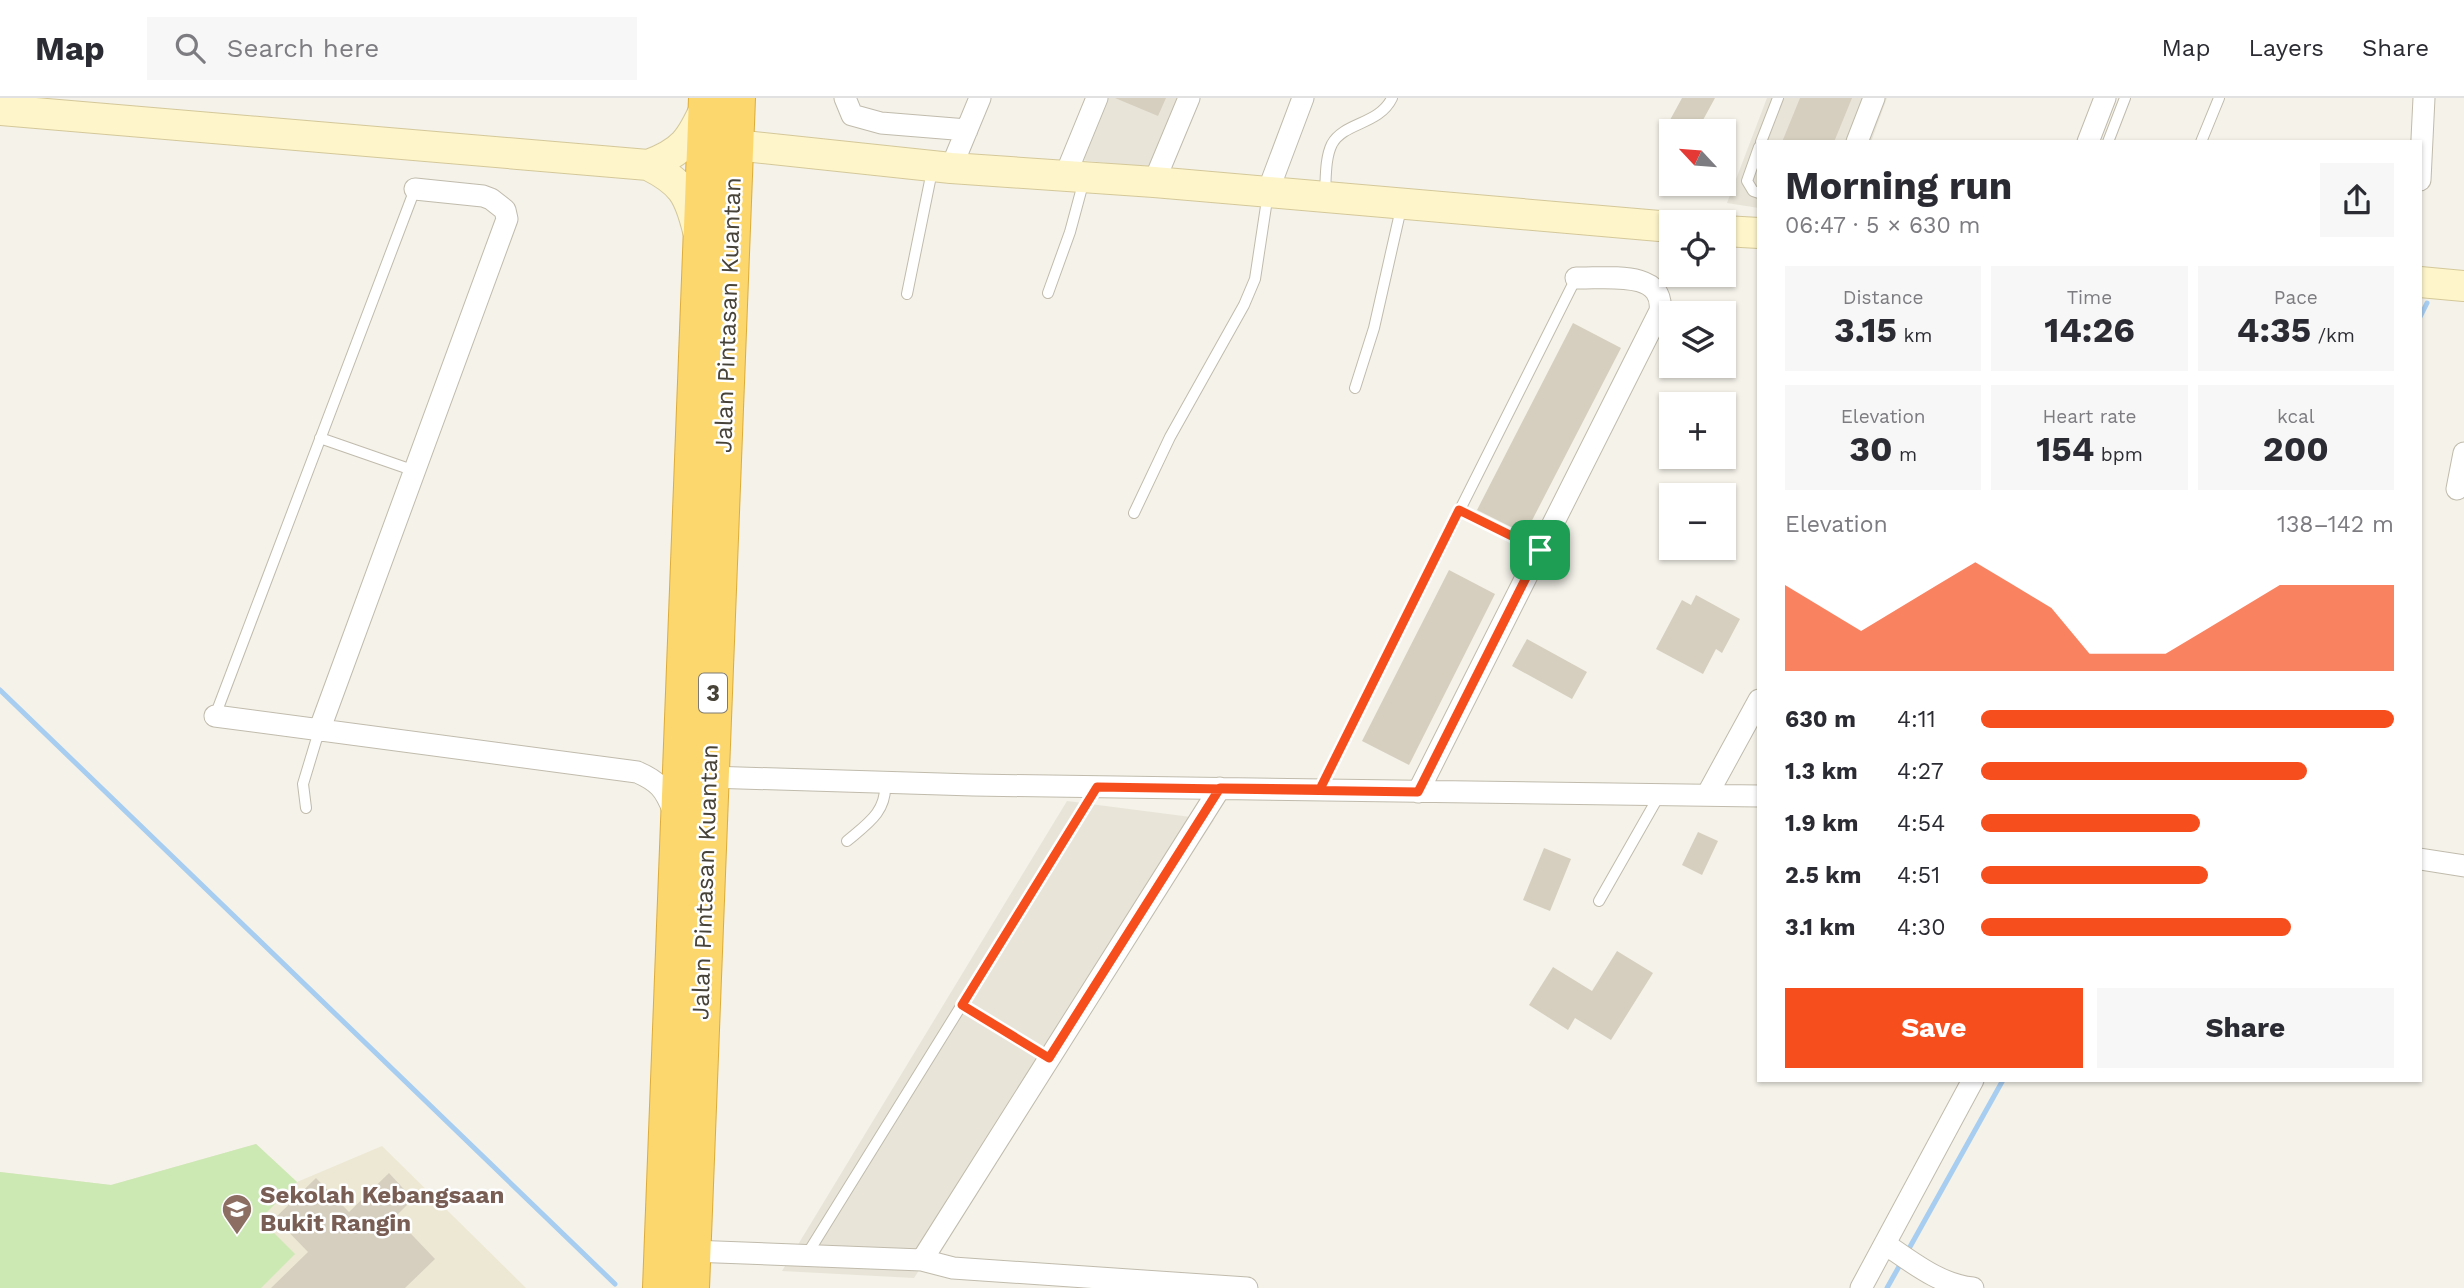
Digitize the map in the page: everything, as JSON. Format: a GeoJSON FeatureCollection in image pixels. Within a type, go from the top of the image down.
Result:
{"type":"FeatureCollection","features":[{"type":"Feature","properties":{"kind":"highway","name":"Jalan Pintasan Kuantan"},"geometry":{"type":"LineString","coordinates":[[691,1270],[735,145],[717,100]]}},
{"type":"Feature","properties":{"kind":"highway","name":"Jalan Pintasan Kuantan"},"geometry":{"type":"LineString","coordinates":[[662,1288],[702,245],[717,100]]}},
{"type":"Feature","properties":{"kind":"street"},"geometry":{"type":"LineString","coordinates":[[845,98],[852,115],[881,123],[967,130]]}},
{"type":"Feature","properties":{"kind":"street"},"geometry":{"type":"LineString","coordinates":[[942,167],[967,130],[980,98]]}},
{"type":"Feature","properties":{"kind":"street"},"geometry":{"type":"LineString","coordinates":[[1078,184],[1097,98]]}},
{"type":"Feature","properties":{"kind":"street"},"geometry":{"type":"LineString","coordinates":[[1153,182],[1189,98]]}},
{"type":"Feature","properties":{"kind":"street"},"geometry":{"type":"LineString","coordinates":[[1268,191],[1303,98]]}},
{"type":"Feature","properties":{"kind":"street"},"geometry":{"type":"LineString","coordinates":[[1858,140],[1874,98]]}},
{"type":"Feature","properties":{"kind":"street"},"geometry":{"type":"LineString","coordinates":[[2089,140],[2105,98]]}},
{"type":"Feature","properties":{"kind":"street"},"geometry":{"type":"LineString","coordinates":[[2422,140],[2424,98]]}},
{"type":"Feature","properties":{"kind":"street"},"geometry":{"type":"LineString","coordinates":[[648,164],[678,151],[717,100]]}},
{"type":"Feature","properties":{"kind":"street"},"geometry":{"type":"LineString","coordinates":[[0,110],[648,164],[677,181],[686,194],[702,245]]}},
{"type":"Feature","properties":{"kind":"street"},"geometry":{"type":"LineString","coordinates":[[735,145],[1078,184],[1153,182],[1659,226]]}},
{"type":"Feature","properties":{"kind":"street"},"geometry":{"type":"LineString","coordinates":[[319,731],[507,219],[505,210],[492,199],[415,189]]}},
{"type":"Feature","properties":{"kind":"street"},"geometry":{"type":"LineString","coordinates":[[1736,232],[1757,233]]}},
{"type":"Feature","properties":{"kind":"street"},"geometry":{"type":"LineString","coordinates":[[1418,792],[1660,311],[1659,292],[1653,285],[1642,281],[1576,278]]}},
{"type":"Feature","properties":{"kind":"street"},"geometry":{"type":"LineString","coordinates":[[2422,282],[2464,286]]}},
{"type":"Feature","properties":{"kind":"street"},"geometry":{"type":"LineString","coordinates":[[2457,489],[2464,453]]}},
{"type":"Feature","properties":{"kind":"street"},"geometry":{"type":"LineString","coordinates":[[1707,795],[1757,704]]}},
{"type":"Feature","properties":{"kind":"street"},"geometry":{"type":"LineString","coordinates":[[215,716],[637,772],[657,781],[665,790],[681,828]]}},
{"type":"Feature","properties":{"kind":"street"},"geometry":{"type":"LineString","coordinates":[[637,772],[657,766],[665,760],[684,727]]}},
{"type":"Feature","properties":{"kind":"street"},"geometry":{"type":"LineString","coordinates":[[709,777],[1097,787],[1757,796]]}},
{"type":"Feature","properties":{"kind":"street"},"geometry":{"type":"LineString","coordinates":[[922,1260],[1220,788]]}},
{"type":"Feature","properties":{"kind":"street"},"geometry":{"type":"LineString","coordinates":[[2422,859],[2464,866]]}},
{"type":"Feature","properties":{"kind":"street"},"geometry":{"type":"LineString","coordinates":[[1861,1288],[1972,1082]]}},
{"type":"Feature","properties":{"kind":"street"},"geometry":{"type":"LineString","coordinates":[[1885,1244],[1929,1273],[1957,1286],[1973,1288]]}},
{"type":"Feature","properties":{"kind":"street"},"geometry":{"type":"LineString","coordinates":[[691,1270],[806,1256],[922,1260],[953,1268],[1247,1288]]}},
{"type":"Feature","properties":{"kind":"lane"},"geometry":{"type":"LineString","coordinates":[[1324,196],[1329,155],[1335,139],[1371,120],[1388,106],[1392,98]]}},
{"type":"Feature","properties":{"kind":"lane"},"geometry":{"type":"LineString","coordinates":[[1762,140],[1778,98]]}},
{"type":"Feature","properties":{"kind":"lane"},"geometry":{"type":"LineString","coordinates":[[2109,140],[2125,98]]}},
{"type":"Feature","properties":{"kind":"lane"},"geometry":{"type":"LineString","coordinates":[[2202,140],[2219,98]]}},
{"type":"Feature","properties":{"kind":"lane"},"geometry":{"type":"LineString","coordinates":[[1757,153],[1747,181],[1753,191],[1757,192]]}},
{"type":"Feature","properties":{"kind":"lane"},"geometry":{"type":"LineString","coordinates":[[907,294],[942,167]]}},
{"type":"Feature","properties":{"kind":"lane"},"geometry":{"type":"LineString","coordinates":[[1048,293],[1078,184]]}},
{"type":"Feature","properties":{"kind":"lane"},"geometry":{"type":"LineString","coordinates":[[215,716],[415,189]]}},
{"type":"Feature","properties":{"kind":"lane"},"geometry":{"type":"LineString","coordinates":[[1134,513],[1170,437],[1244,305],[1255,279],[1268,191]]}},
{"type":"Feature","properties":{"kind":"lane"},"geometry":{"type":"LineString","coordinates":[[1355,388],[1374,328],[1402,203]]}},
{"type":"Feature","properties":{"kind":"lane"},"geometry":{"type":"LineString","coordinates":[[1320,789],[1576,278]]}},
{"type":"Feature","properties":{"kind":"lane"},"geometry":{"type":"LineString","coordinates":[[320,438],[415,471]]}},
{"type":"Feature","properties":{"kind":"lane"},"geometry":{"type":"LineString","coordinates":[[1459,510],[1540,550]]}},
{"type":"Feature","properties":{"kind":"lane"},"geometry":{"type":"LineString","coordinates":[[306,808],[303,784],[319,731]]}},
{"type":"Feature","properties":{"kind":"lane"},"geometry":{"type":"LineString","coordinates":[[847,841],[879,813],[886,797],[885,783]]}},
{"type":"Feature","properties":{"kind":"lane"},"geometry":{"type":"LineString","coordinates":[[806,1256],[1097,787]]}},
{"type":"Feature","properties":{"kind":"lane"},"geometry":{"type":"LineString","coordinates":[[1599,901],[1660,794]]}},
{"type":"Feature","properties":{"kind":"lane"},"geometry":{"type":"LineString","coordinates":[[962,1005],[1049,1058]]}},
{"type":"Feature","properties":{"kind":"shaded area"},"geometry":{"type":"Polygon","coordinates":[[[1086,98],[1200,98],[1171,170],[1061,158],[1086,98]]]}},
{"type":"Feature","properties":{"kind":"shaded area"},"geometry":{"type":"Polygon","coordinates":[[[1767,98],[1887,98],[1872,140],[1757,140],[1757,208],[1727,203],[1730,196],[1736,196],[1736,179],[1767,98]]]}},
{"type":"Feature","properties":{"kind":"shaded area"},"geometry":{"type":"Polygon","coordinates":[[[1067,801],[1214,820],[914,1278],[782,1271],[1067,801]]]}},
{"type":"Feature","properties":{"kind":"shaded area","name":"Sekolah Kebangsaan Bukit Rangin"},"geometry":{"type":"Polygon","coordinates":[[[256,1144],[297,1182],[382,1146],[526,1288],[0,1288],[0,1172],[111,1185],[256,1144]]]}},
{"type":"Feature","properties":{"kind":"green space"},"geometry":{"type":"Polygon","coordinates":[[[256,1144],[297,1182],[260,1219],[295,1254],[261,1288],[0,1288],[0,1172],[111,1185],[256,1144]]]}},
{"type":"Feature","properties":{"kind":"building"},"geometry":{"type":"Polygon","coordinates":[[[1115,98],[1166,98],[1158,116],[1115,98]]]}},
{"type":"Feature","properties":{"kind":"building"},"geometry":{"type":"Polygon","coordinates":[[[1682,98],[1715,98],[1704,119],[1671,119],[1682,98]]]}},
{"type":"Feature","properties":{"kind":"building"},"geometry":{"type":"Polygon","coordinates":[[[1800,98],[1852,98],[1835,140],[1783,140],[1800,98]]]}},
{"type":"Feature","properties":{"kind":"building"},"geometry":{"type":"Polygon","coordinates":[[[1573,323],[1621,348],[1525,534],[1477,510],[1573,323]]]}},
{"type":"Feature","properties":{"kind":"building"},"geometry":{"type":"Polygon","coordinates":[[[1449,570],[1495,594],[1409,765],[1362,741],[1449,570]]]}},
{"type":"Feature","properties":{"kind":"building"},"geometry":{"type":"Polygon","coordinates":[[[1696,595],[1740,619],[1722,653],[1716,649],[1703,674],[1656,649],[1682,600],[1691,605],[1696,595]]]}},
{"type":"Feature","properties":{"kind":"building"},"geometry":{"type":"Polygon","coordinates":[[[1527,639],[1587,672],[1572,699],[1512,666],[1527,639]]]}},
{"type":"Feature","properties":{"kind":"building"},"geometry":{"type":"Polygon","coordinates":[[[1698,832],[1718,841],[1702,875],[1682,865],[1698,832]]]}},
{"type":"Feature","properties":{"kind":"building"},"geometry":{"type":"Polygon","coordinates":[[[1544,848],[1571,859],[1550,911],[1523,900],[1544,848]]]}},
{"type":"Feature","properties":{"kind":"building"},"geometry":{"type":"Polygon","coordinates":[[[1617,951],[1653,973],[1611,1040],[1575,1018],[1568,1030],[1529,1005],[1553,967],[1592,991],[1617,951]]]}},
{"type":"Feature","properties":{"kind":"building"},"geometry":{"type":"Polygon","coordinates":[[[389,1173],[413,1199],[395,1217],[435,1259],[405,1288],[271,1288],[308,1252],[275,1218],[316,1178],[349,1212],[389,1173]]]}},
{"type":"Feature","properties":{"kind":"waterway"},"geometry":{"type":"LineString","coordinates":[[2422,313],[2427,303]]}},
{"type":"Feature","properties":{"kind":"waterway"},"geometry":{"type":"LineString","coordinates":[[0,690],[615,1284]]}},
{"type":"Feature","properties":{"kind":"waterway"},"geometry":{"type":"LineString","coordinates":[[1906,1254],[2002,1082]]}},
{"type":"Feature","properties":{"kind":"waterway"},"geometry":{"type":"LineString","coordinates":[[1887,1288],[1901,1263]]}},
{"type":"Feature","properties":{"kind":"place","name":"Sekolah Kebangsaan Bukit Rangin"},"geometry":{"type":"Point","coordinates":[237,1236]}},
{"type":"Feature","properties":{"kind":"route"},"geometry":{"type":"LineString","coordinates":[[1540,550],[1418,792],[1320,789],[1097,787],[962,1005],[1049,1058],[1220,788],[1320,789],[1459,510],[1540,550]]}}]}
